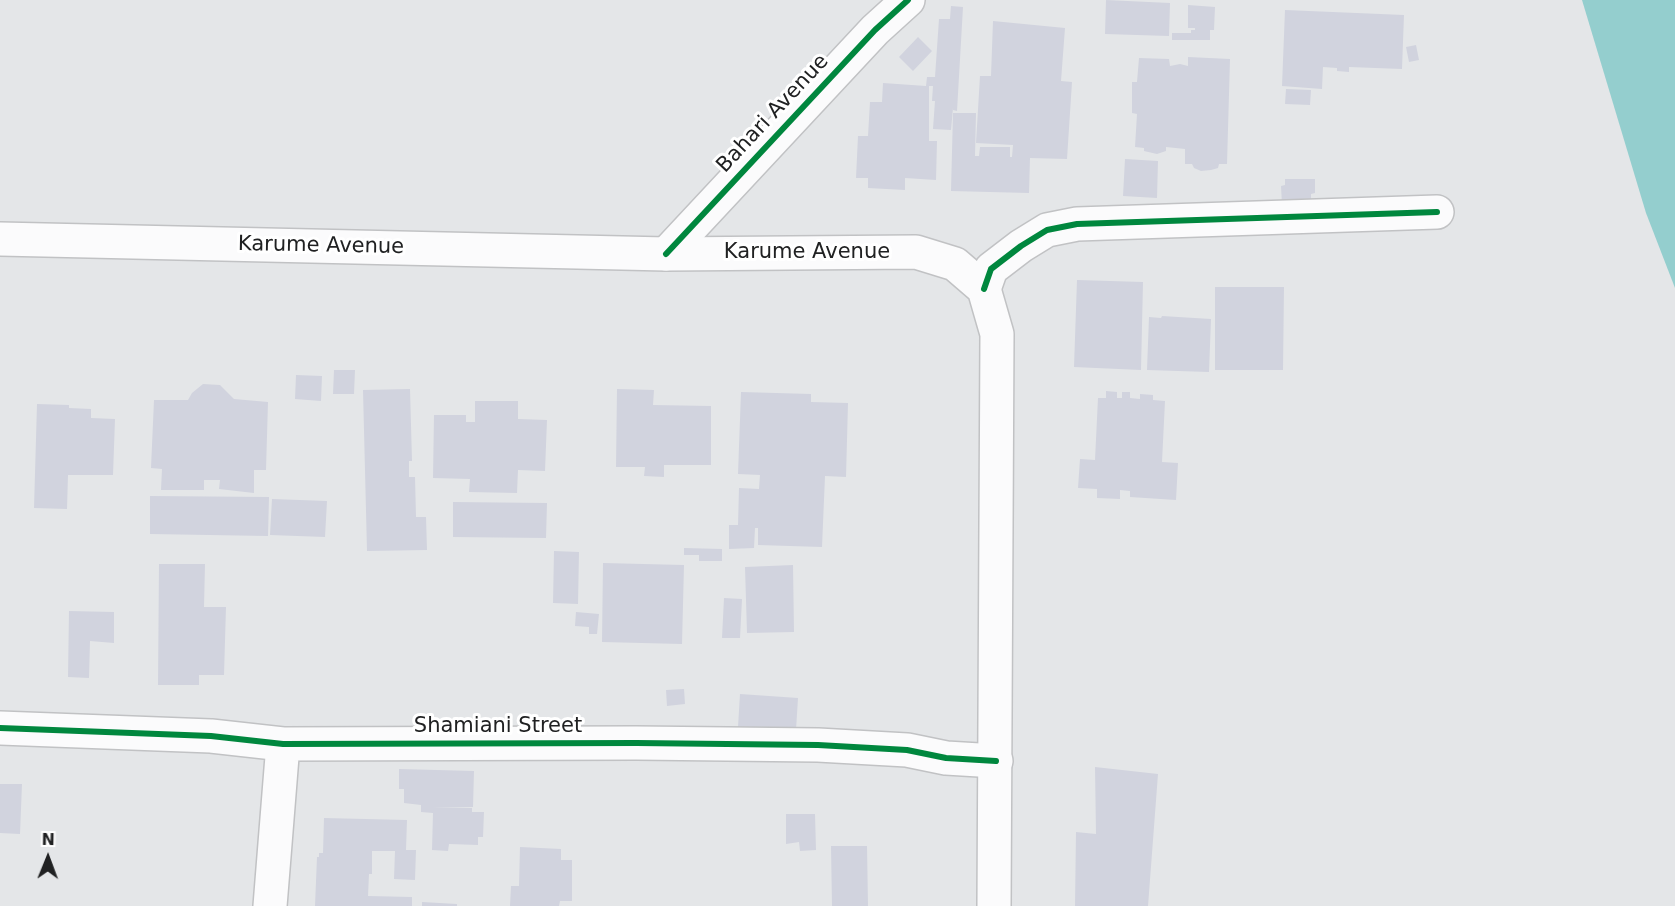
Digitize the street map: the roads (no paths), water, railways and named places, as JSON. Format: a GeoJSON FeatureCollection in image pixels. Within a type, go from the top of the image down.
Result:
{"type":"FeatureCollection","features":[{"type":"Feature","properties":{"kind":"street","name":"Bahari Avenue"},"geometry":{"type":"LineString","coordinates":[[666,254],[875,30],[908,0]]}},
{"type":"Feature","properties":{"kind":"street"},"geometry":{"type":"LineString","coordinates":[[994,906],[998,334],[984,289],[991,269],[1047,230],[1077,224],[1437,212]]}},
{"type":"Feature","properties":{"kind":"street","name":"Karume Avenue"},"geometry":{"type":"LineString","coordinates":[[0,239],[666,254],[916,252],[955,264],[984,289]]}},
{"type":"Feature","properties":{"kind":"street","name":"Shamiani Street"},"geometry":{"type":"LineString","coordinates":[[0,728],[211,736],[283,744],[807,745],[907,750],[946,758],[996,761]]}},
{"type":"Feature","properties":{"kind":"street"},"geometry":{"type":"LineString","coordinates":[[270,906],[283,744]]}},
{"type":"Feature","properties":{"kind":"water"},"geometry":{"type":"Polygon","coordinates":[[[1582,0],[1675,0],[1675,288],[1646,213],[1582,0]]]}}]}
